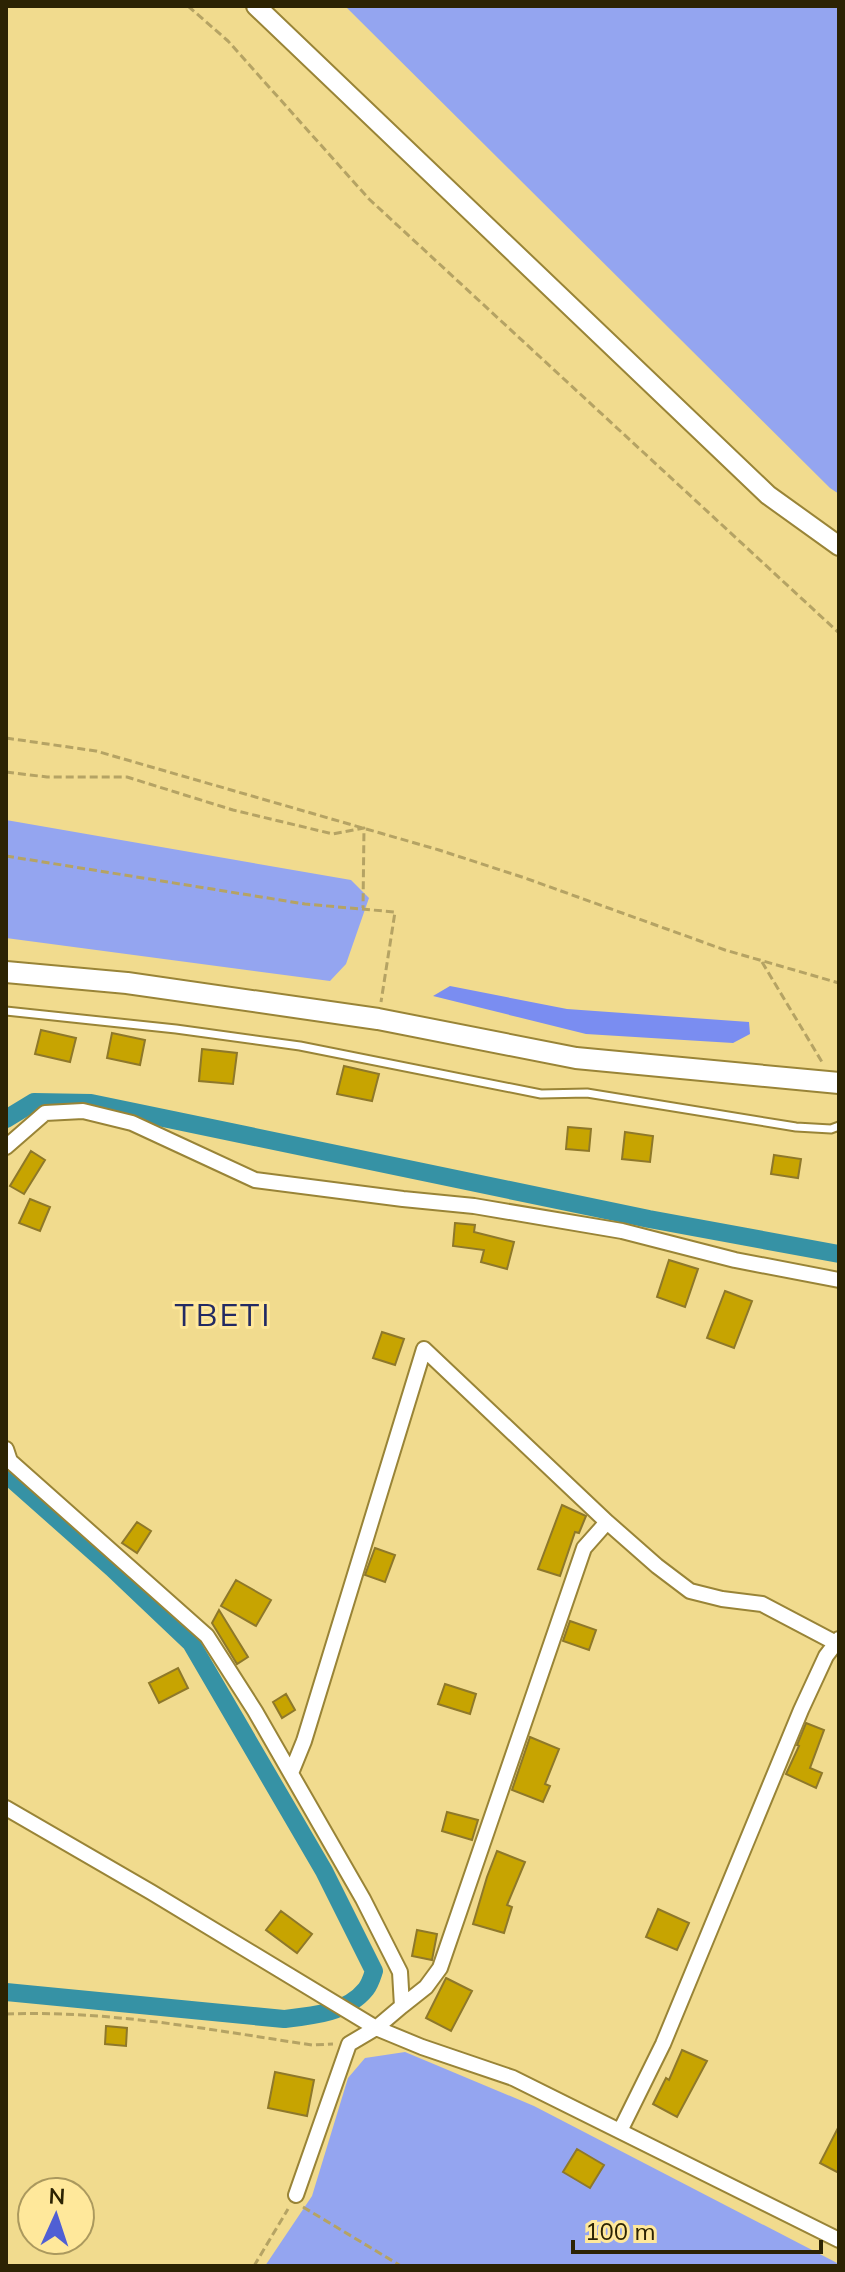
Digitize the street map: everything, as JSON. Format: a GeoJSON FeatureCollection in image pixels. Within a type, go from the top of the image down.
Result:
{"type":"FeatureCollection","features":[{"type":"Feature","properties":{"kind":"main road"},"geometry":{"type":"LineString","coordinates":[[6,972],[127,983],[378,1019],[576,1058],[837,1083]]}},
{"type":"Feature","properties":{"kind":"street"},"geometry":{"type":"LineString","coordinates":[[256,6],[768,495],[839,546]]}},
{"type":"Feature","properties":{"kind":"street"},"geometry":{"type":"LineString","coordinates":[[6,1147],[45,1113],[83,1111],[132,1123],[255,1180],[474,1206],[622,1231],[735,1260],[839,1280]]}},
{"type":"Feature","properties":{"kind":"street"},"geometry":{"type":"LineString","coordinates":[[291,1773],[304,1741],[424,1349],[607,1522],[690,1591],[762,1604],[837,1641],[826,1656],[801,1710],[670,2029],[620,2131]]}},
{"type":"Feature","properties":{"kind":"street"},"geometry":{"type":"LineString","coordinates":[[6,1449],[10,1461],[207,1636],[255,1711],[363,1899],[400,1972],[402,2006]]}},
{"type":"Feature","properties":{"kind":"street"},"geometry":{"type":"LineString","coordinates":[[296,2195],[349,2044],[376,2028],[426,1987],[440,1968],[584,1548],[607,1522]]}},
{"type":"Feature","properties":{"kind":"street"},"geometry":{"type":"LineString","coordinates":[[6,1808],[376,2028],[513,2078],[839,2240]]}},
{"type":"Feature","properties":{"kind":"lane"},"geometry":{"type":"LineString","coordinates":[[6,1011],[300,1046],[541,1094],[587,1093],[796,1127],[831,1129],[839,1126]]}},
{"type":"Feature","properties":{"kind":"path"},"geometry":{"type":"LineString","coordinates":[[188,6],[228,41],[369,199],[839,633]]}},
{"type":"Feature","properties":{"kind":"path"},"geometry":{"type":"LineString","coordinates":[[6,738],[96,751],[364,828],[525,878],[725,950],[839,983]]}},
{"type":"Feature","properties":{"kind":"path"},"geometry":{"type":"LineString","coordinates":[[6,772],[47,777],[127,777],[233,810],[309,829],[333,834],[364,828]]}},
{"type":"Feature","properties":{"kind":"path"},"geometry":{"type":"LineString","coordinates":[[363,908],[364,828]]}},
{"type":"Feature","properties":{"kind":"path"},"geometry":{"type":"LineString","coordinates":[[6,856],[305,904],[395,912],[378,1019]]}},
{"type":"Feature","properties":{"kind":"path"},"geometry":{"type":"LineString","coordinates":[[762,961],[837,1083]]}},
{"type":"Feature","properties":{"kind":"path"},"geometry":{"type":"LineString","coordinates":[[6,2014],[44,2012],[143,2019],[312,2045],[349,2044]]}},
{"type":"Feature","properties":{"kind":"path"},"geometry":{"type":"LineString","coordinates":[[254,2266],[293,2201],[401,2266]]}},
{"type":"Feature","properties":{"kind":"shaded area"},"geometry":{"type":"Polygon","coordinates":[[[345,6],[839,6],[839,494],[830,488],[345,6]]]}},
{"type":"Feature","properties":{"kind":"shaded area"},"geometry":{"type":"Polygon","coordinates":[[[6,820],[351,880],[369,898],[346,964],[330,981],[6,938],[6,820]]]}},
{"type":"Feature","properties":{"kind":"shaded area"},"geometry":{"type":"Polygon","coordinates":[[[450,986],[567,1009],[749,1022],[750,1034],[733,1043],[586,1034],[433,996],[450,986]]]}},
{"type":"Feature","properties":{"kind":"shaded area"},"geometry":{"type":"Polygon","coordinates":[[[405,2052],[534,2106],[839,2266],[265,2266],[312,2196],[348,2078],[365,2058],[405,2052]]]}},
{"type":"Feature","properties":{"kind":"building"},"geometry":{"type":"Polygon","coordinates":[[[41,1030],[76,1038],[70,1062],[35,1054],[41,1030]]]}},
{"type":"Feature","properties":{"kind":"building"},"geometry":{"type":"Polygon","coordinates":[[[112,1033],[145,1040],[140,1065],[107,1058],[112,1033]]]}},
{"type":"Feature","properties":{"kind":"building"},"geometry":{"type":"Polygon","coordinates":[[[202,1049],[237,1053],[233,1084],[199,1081],[202,1049]]]}},
{"type":"Feature","properties":{"kind":"building"},"geometry":{"type":"Polygon","coordinates":[[[344,1066],[379,1074],[372,1101],[337,1094],[344,1066]]]}},
{"type":"Feature","properties":{"kind":"building"},"geometry":{"type":"Polygon","coordinates":[[[568,1127],[591,1129],[589,1151],[566,1149],[568,1127]]]}},
{"type":"Feature","properties":{"kind":"building"},"geometry":{"type":"Polygon","coordinates":[[[625,1132],[653,1136],[650,1162],[622,1159],[625,1132]]]}},
{"type":"Feature","properties":{"kind":"building"},"geometry":{"type":"Polygon","coordinates":[[[31,1151],[45,1160],[24,1194],[10,1186],[31,1151]]]}},
{"type":"Feature","properties":{"kind":"building"},"geometry":{"type":"Polygon","coordinates":[[[774,1155],[801,1159],[798,1178],[771,1174],[774,1155]]]}},
{"type":"Feature","properties":{"kind":"building"},"geometry":{"type":"Polygon","coordinates":[[[30,1199],[50,1207],[40,1231],[19,1223],[30,1199]]]}},
{"type":"Feature","properties":{"kind":"building"},"geometry":{"type":"Polygon","coordinates":[[[455,1223],[475,1225],[474,1232],[514,1242],[507,1269],[481,1262],[484,1250],[453,1246],[455,1223]]]}},
{"type":"Feature","properties":{"kind":"building"},"geometry":{"type":"Polygon","coordinates":[[[669,1260],[698,1269],[685,1307],[657,1297],[669,1260]]]}},
{"type":"Feature","properties":{"kind":"building"},"geometry":{"type":"Polygon","coordinates":[[[725,1291],[752,1301],[734,1348],[707,1338],[725,1291]]]}},
{"type":"Feature","properties":{"kind":"building"},"geometry":{"type":"Polygon","coordinates":[[[382,1332],[404,1339],[395,1365],[373,1358],[382,1332]]]}},
{"type":"Feature","properties":{"kind":"building"},"geometry":{"type":"Polygon","coordinates":[[[562,1505],[586,1516],[579,1533],[575,1532],[560,1576],[538,1569],[562,1505]]]}},
{"type":"Feature","properties":{"kind":"building"},"geometry":{"type":"Polygon","coordinates":[[[137,1522],[151,1531],[137,1553],[122,1543],[137,1522]]]}},
{"type":"Feature","properties":{"kind":"building"},"geometry":{"type":"Polygon","coordinates":[[[375,1548],[395,1555],[385,1582],[365,1575],[375,1548]]]}},
{"type":"Feature","properties":{"kind":"building"},"geometry":{"type":"Polygon","coordinates":[[[236,1580],[271,1600],[256,1626],[221,1606],[236,1580]]]}},
{"type":"Feature","properties":{"kind":"building"},"geometry":{"type":"Polygon","coordinates":[[[219,1610],[248,1657],[237,1664],[212,1623],[219,1610]]]}},
{"type":"Feature","properties":{"kind":"building"},"geometry":{"type":"Polygon","coordinates":[[[570,1621],[596,1630],[589,1650],[563,1641],[570,1621]]]}},
{"type":"Feature","properties":{"kind":"building"},"geometry":{"type":"Polygon","coordinates":[[[178,1668],[188,1688],[159,1703],[149,1683],[178,1668]]]}},
{"type":"Feature","properties":{"kind":"building"},"geometry":{"type":"Polygon","coordinates":[[[445,1684],[476,1694],[470,1714],[438,1704],[445,1684]]]}},
{"type":"Feature","properties":{"kind":"building"},"geometry":{"type":"Polygon","coordinates":[[[286,1694],[295,1710],[282,1718],[273,1702],[286,1694]]]}},
{"type":"Feature","properties":{"kind":"building"},"geometry":{"type":"Polygon","coordinates":[[[806,1723],[824,1730],[810,1768],[822,1773],[816,1788],[786,1774],[806,1723]]]}},
{"type":"Feature","properties":{"kind":"building"},"geometry":{"type":"Polygon","coordinates":[[[530,1737],[559,1749],[545,1784],[550,1786],[543,1802],[512,1790],[530,1737]]]}},
{"type":"Feature","properties":{"kind":"building"},"geometry":{"type":"Polygon","coordinates":[[[447,1812],[478,1820],[472,1840],[442,1831],[447,1812]]]}},
{"type":"Feature","properties":{"kind":"building"},"geometry":{"type":"Polygon","coordinates":[[[497,1851],[525,1862],[507,1905],[512,1907],[504,1933],[473,1924],[497,1851]]]}},
{"type":"Feature","properties":{"kind":"building"},"geometry":{"type":"Polygon","coordinates":[[[658,1909],[689,1923],[677,1950],[646,1937],[658,1909]]]}},
{"type":"Feature","properties":{"kind":"building"},"geometry":{"type":"Polygon","coordinates":[[[281,1911],[312,1934],[297,1953],[266,1930],[281,1911]]]}},
{"type":"Feature","properties":{"kind":"building"},"geometry":{"type":"Polygon","coordinates":[[[417,1930],[437,1934],[432,1960],[412,1956],[417,1930]]]}},
{"type":"Feature","properties":{"kind":"building"},"geometry":{"type":"Polygon","coordinates":[[[446,1978],[472,1991],[451,2031],[426,2018],[446,1978]]]}},
{"type":"Feature","properties":{"kind":"building"},"geometry":{"type":"Polygon","coordinates":[[[106,2026],[127,2028],[126,2046],[105,2044],[106,2026]]]}},
{"type":"Feature","properties":{"kind":"building"},"geometry":{"type":"Polygon","coordinates":[[[682,2050],[707,2061],[677,2117],[653,2104],[666,2078],[669,2080],[682,2050]]]}},
{"type":"Feature","properties":{"kind":"building"},"geometry":{"type":"Polygon","coordinates":[[[275,2072],[314,2080],[307,2116],[268,2108],[275,2072]]]}},
{"type":"Feature","properties":{"kind":"building"},"geometry":{"type":"Polygon","coordinates":[[[839,2126],[839,2173],[820,2163],[839,2126]]]}},
{"type":"Feature","properties":{"kind":"building"},"geometry":{"type":"Polygon","coordinates":[[[577,2149],[604,2165],[590,2188],[563,2172],[577,2149]]]}},
{"type":"Feature","properties":{"kind":"waterway"},"geometry":{"type":"LineString","coordinates":[[6,1119],[34,1102],[91,1103],[649,1219],[839,1254]]}},
{"type":"Feature","properties":{"kind":"waterway"},"geometry":{"type":"LineString","coordinates":[[6,1474],[191,1643],[324,1871],[374,1971],[366,1989],[349,2003],[328,2012],[284,2019],[6,1992]]}},
{"type":"Feature","properties":{"kind":"district","name":"TBETI"},"geometry":{"type":"Point","coordinates":[223,1314]}}]}
